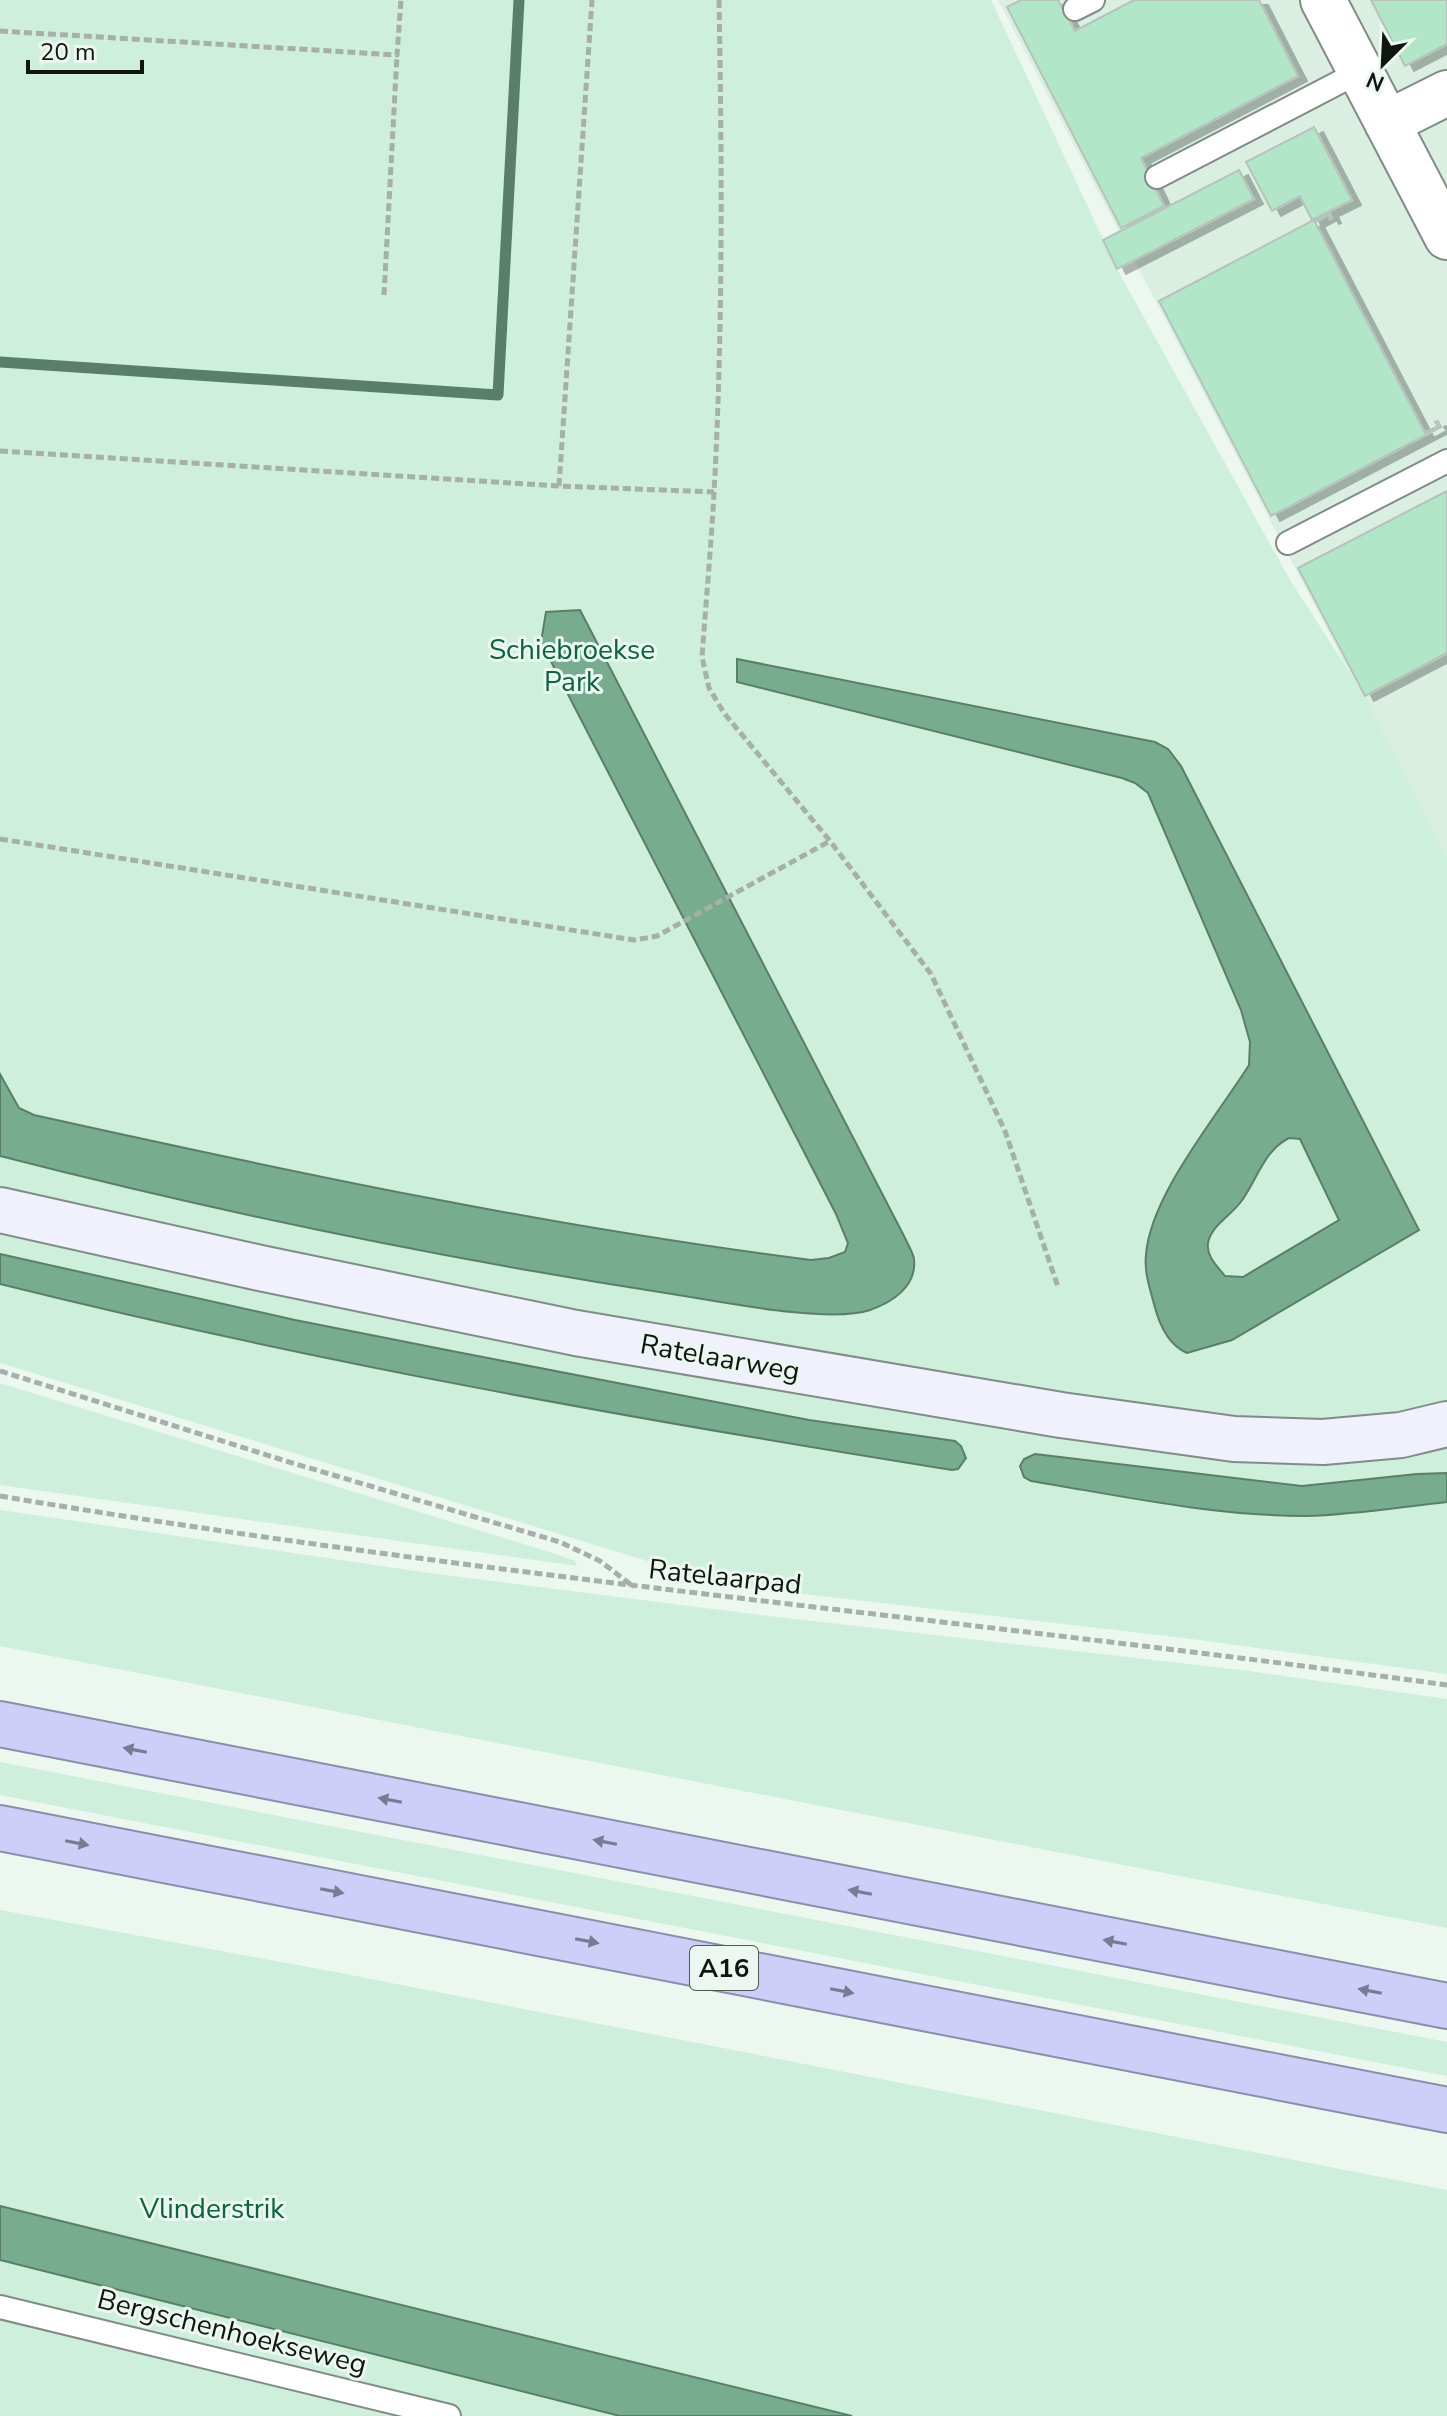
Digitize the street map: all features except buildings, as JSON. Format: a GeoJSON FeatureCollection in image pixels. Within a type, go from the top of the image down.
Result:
{"type":"FeatureCollection","features":[{"type":"Feature","properties":{"kind":"highway"},"geometry":{"type":"LineString","coordinates":[[0,1724],[1447,2006]]}},
{"type":"Feature","properties":{"kind":"highway","name":"A16"},"geometry":{"type":"LineString","coordinates":[[0,1828],[1447,2110]]}},
{"type":"Feature","properties":{"kind":"street"},"geometry":{"type":"LineString","coordinates":[[1323,0],[1447,237]]}},
{"type":"Feature","properties":{"kind":"street"},"geometry":{"type":"LineString","coordinates":[[1387,123],[1447,93]]}},
{"type":"Feature","properties":{"kind":"street","name":"Ratelaarweg"},"geometry":{"type":"LineString","coordinates":[[0,1210],[260,1268],[576,1333],[1061,1415],[1234,1439],[1323,1442],[1401,1435],[1447,1424]]}},
{"type":"Feature","properties":{"kind":"lane"},"geometry":{"type":"LineString","coordinates":[[1157,177],[1361,71]]}},
{"type":"Feature","properties":{"kind":"lane"},"geometry":{"type":"LineString","coordinates":[[1288,543],[1447,461]]}},
{"type":"Feature","properties":{"kind":"lane","name":"Bergschenhoekseweg"},"geometry":{"type":"LineString","coordinates":[[0,2307],[449,2416]]}},
{"type":"Feature","properties":{"kind":"path"},"geometry":{"type":"LineString","coordinates":[[384,295],[401,0]]}},
{"type":"Feature","properties":{"kind":"path"},"geometry":{"type":"LineString","coordinates":[[559,486],[592,0]]}},
{"type":"Feature","properties":{"kind":"path"},"geometry":{"type":"LineString","coordinates":[[719,0],[722,152],[714,492],[702,657],[709,688],[724,713],[830,841],[931,974],[1005,1131],[1058,1287]]}},
{"type":"Feature","properties":{"kind":"path"},"geometry":{"type":"LineString","coordinates":[[0,31],[397,55]]}},
{"type":"Feature","properties":{"kind":"path"},"geometry":{"type":"LineString","coordinates":[[0,451],[559,486],[714,492]]}},
{"type":"Feature","properties":{"kind":"path"},"geometry":{"type":"LineString","coordinates":[[0,839],[634,940],[657,936],[830,841]]}},
{"type":"Feature","properties":{"kind":"path"},"geometry":{"type":"LineString","coordinates":[[0,1371],[289,1462],[560,1542],[600,1561],[634,1587]]}},
{"type":"Feature","properties":{"kind":"path","name":"Ratelaarpad"},"geometry":{"type":"LineString","coordinates":[[0,1496],[182,1527],[634,1587],[1044,1633],[1447,1685]]}},
{"type":"Feature","properties":{"kind":"shaded area"},"geometry":{"type":"Polygon","coordinates":[[[998,0],[1447,0],[1447,858],[1405,778],[998,0]]]}},
{"type":"Feature","properties":{"kind":"shaded area"},"geometry":{"type":"Polygon","coordinates":[[[580,610],[911,1250],[914,1269],[902,1292],[879,1307],[852,1314],[801,1313],[744,1306],[502,1266],[334,1233],[167,1197],[0,1156],[0,1074],[19,1108],[34,1115],[227,1157],[518,1215],[713,1247],[811,1260],[845,1252],[848,1243],[836,1214],[541,642],[546,612],[580,610]]]}},
{"type":"Feature","properties":{"kind":"shaded area"},"geometry":{"type":"Polygon","coordinates":[[[737,659],[1155,742],[1168,749],[1181,766],[1419,1230],[1232,1340],[1187,1353],[1175,1345],[1159,1319],[1148,1280],[1146,1261],[1150,1232],[1172,1182],[1249,1065],[1250,1042],[1241,1010],[1148,793],[1122,778],[737,682],[737,659]],[[1289,1138],[1273,1151],[1240,1203],[1210,1237],[1209,1252],[1225,1276],[1243,1277],[1339,1220],[1300,1139],[1289,1138]]]}},
{"type":"Feature","properties":{"kind":"shaded area"},"geometry":{"type":"Polygon","coordinates":[[[0,1254],[295,1320],[462,1353],[809,1420],[955,1441],[966,1458],[958,1469],[952,1470],[832,1451],[474,1387],[236,1339],[0,1284],[0,1254]]]}},
{"type":"Feature","properties":{"kind":"shaded area"},"geometry":{"type":"Polygon","coordinates":[[[1035,1454],[1302,1486],[1447,1473],[1447,1502],[1306,1516],[1237,1513],[1031,1481],[1024,1477],[1020,1466],[1024,1459],[1035,1454]]]}},
{"type":"Feature","properties":{"kind":"shaded area"},"geometry":{"type":"Polygon","coordinates":[[[0,2206],[852,2416],[620,2416],[0,2260],[0,2206]]]}},
{"type":"Feature","properties":{"kind":"green space","name":"Schiebroekse Park"},"geometry":{"type":"Polygon","coordinates":[[[0,0],[991,0],[1117,269],[1290,580],[1365,696],[1447,858],[1447,1405],[1332,1425],[1227,1419],[1068,1403],[284,1256],[0,1191],[0,1156],[297,1225],[597,1281],[798,1312],[853,1312],[885,1303],[0,1126],[0,0]]]}},
{"type":"Feature","properties":{"kind":"green space"},"geometry":{"type":"Polygon","coordinates":[[[0,1227],[593,1352],[1447,1441],[1447,1473],[1302,1486],[1282,1484],[1213,1510],[1333,1515],[1447,1502],[1447,1674],[1184,1638],[726,1585],[0,1363],[0,1284],[356,1361],[712,1430],[951,1470],[965,1458],[961,1446],[955,1441],[809,1420],[462,1353],[295,1320],[0,1254],[0,1227]]]}},
{"type":"Feature","properties":{"kind":"green space"},"geometry":{"type":"Polygon","coordinates":[[[0,1383],[556,1554],[575,1561],[577,1566],[0,1485],[0,1383]]]}},
{"type":"Feature","properties":{"kind":"green space"},"geometry":{"type":"Polygon","coordinates":[[[0,1510],[429,1573],[760,1615],[1249,1671],[1447,1699],[1447,1928],[0,1646],[0,1510]]]}},
{"type":"Feature","properties":{"kind":"green space"},"geometry":{"type":"Polygon","coordinates":[[[0,1762],[1447,2042],[1447,2076],[0,1795],[0,1762]]]}},
{"type":"Feature","properties":{"kind":"green space","name":"Vlinderstrik"},"geometry":{"type":"Polygon","coordinates":[[[0,1910],[335,1972],[1447,2190],[1447,2416],[0,2416],[0,1910]]]}},
{"type":"Feature","properties":{"kind":"waterway"},"geometry":{"type":"LineString","coordinates":[[0,362],[498,395],[519,0]]}}]}
